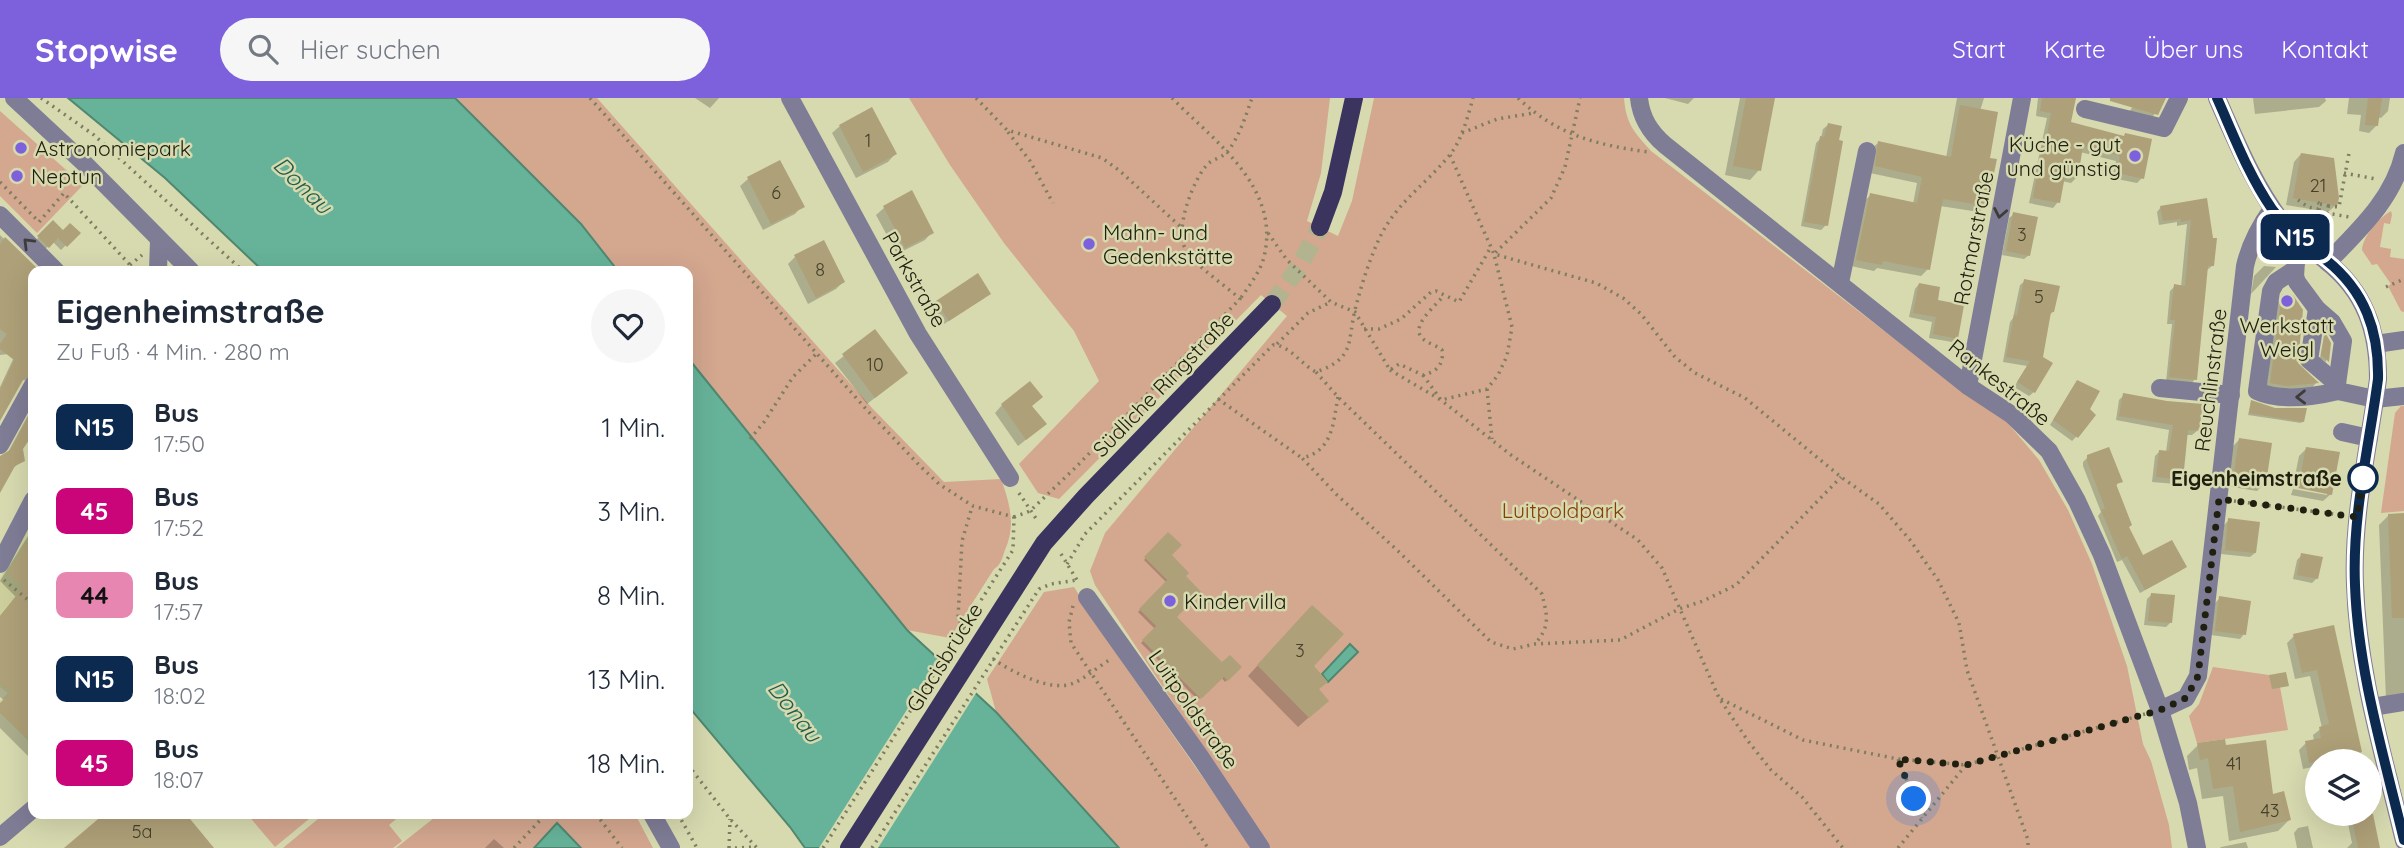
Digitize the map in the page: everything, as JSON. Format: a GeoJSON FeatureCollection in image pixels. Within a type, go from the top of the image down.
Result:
{"type":"FeatureCollection","features":[{"type":"Feature","properties":{"kind":"main road"},"geometry":{"type":"LineString","coordinates":[[1346,134],[1347,98]]}},
{"type":"Feature","properties":{"kind":"main road"},"geometry":{"type":"LineString","coordinates":[[1320,228],[1333,192],[1354,98]]}},
{"type":"Feature","properties":{"kind":"main road","name":"Südliche Ringstraße"},"geometry":{"type":"LineString","coordinates":[[1086,496],[1272,304]]}},
{"type":"Feature","properties":{"kind":"main road","name":"Glacisbrücke"},"geometry":{"type":"LineString","coordinates":[[849,848],[1044,543],[1086,496]]}},
{"type":"Feature","properties":{"kind":"street"},"geometry":{"type":"LineString","coordinates":[[14,98],[84,163],[186,266]]}},
{"type":"Feature","properties":{"kind":"street","name":"Parkstraße"},"geometry":{"type":"LineString","coordinates":[[790,98],[918,334],[1010,478]]}},
{"type":"Feature","properties":{"kind":"street","name":"Rankestraße"},"geometry":{"type":"LineString","coordinates":[[1639,98],[1645,122],[1654,135],[1968,386],[2012,415],[2049,451],[2077,501],[2102,555],[2160,710],[2188,803],[2197,848]]}},
{"type":"Feature","properties":{"kind":"street","name":"Rotmarstraße"},"geometry":{"type":"LineString","coordinates":[[1968,386],[2022,98]]}},
{"type":"Feature","properties":{"kind":"street"},"geometry":{"type":"LineString","coordinates":[[2085,109],[2164,128],[2179,98]]}},
{"type":"Feature","properties":{"kind":"street"},"geometry":{"type":"LineString","coordinates":[[2217,98],[2244,163],[2272,209],[2305,246],[2328,262],[2359,295],[2373,325],[2378,379],[2357,517],[2356,603],[2365,675],[2404,841]]}},
{"type":"Feature","properties":{"kind":"street"},"geometry":{"type":"LineString","coordinates":[[1840,283],[1867,151]]}},
{"type":"Feature","properties":{"kind":"street"},"geometry":{"type":"LineString","coordinates":[[2328,262],[2378,209],[2396,177],[2404,153]]}},
{"type":"Feature","properties":{"kind":"street","name":"Reuchlinstraße"},"geometry":{"type":"LineString","coordinates":[[2160,710],[2186,698],[2198,676],[2248,253],[2272,209]]}},
{"type":"Feature","properties":{"kind":"street"},"geometry":{"type":"LineString","coordinates":[[3,225],[50,266]]}},
{"type":"Feature","properties":{"kind":"street"},"geometry":{"type":"LineString","coordinates":[[158,266],[159,240]]}},
{"type":"Feature","properties":{"kind":"street"},"geometry":{"type":"LineString","coordinates":[[2290,282],[2296,262],[2305,246]]}},
{"type":"Feature","properties":{"kind":"street"},"geometry":{"type":"LineString","coordinates":[[2290,282],[2332,323],[2343,341],[2337,387]]}},
{"type":"Feature","properties":{"kind":"street"},"geometry":{"type":"LineString","coordinates":[[2290,282],[2272,286],[2257,391],[2291,397],[2315,397],[2337,387]]}},
{"type":"Feature","properties":{"kind":"street"},"geometry":{"type":"LineString","coordinates":[[2318,309],[2309,360],[2337,387],[2375,399],[2404,396]]}},
{"type":"Feature","properties":{"kind":"street"},"geometry":{"type":"LineString","coordinates":[[2313,335],[2340,363]]}},
{"type":"Feature","properties":{"kind":"street"},"geometry":{"type":"LineString","coordinates":[[2376,344],[2404,340]]}},
{"type":"Feature","properties":{"kind":"street"},"geometry":{"type":"LineString","coordinates":[[2160,388],[2231,396]]}},
{"type":"Feature","properties":{"kind":"street"},"geometry":{"type":"LineString","coordinates":[[0,445],[28,394]]}},
{"type":"Feature","properties":{"kind":"street"},"geometry":{"type":"LineString","coordinates":[[2342,432],[2369,438]]}},
{"type":"Feature","properties":{"kind":"street"},"geometry":{"type":"LineString","coordinates":[[0,564],[28,510]]}},
{"type":"Feature","properties":{"kind":"street","name":"Luitpoldstraße"},"geometry":{"type":"LineString","coordinates":[[1081,597],[1201,758],[1261,848]]}},
{"type":"Feature","properties":{"kind":"street"},"geometry":{"type":"LineString","coordinates":[[2372,706],[2404,702]]}},
{"type":"Feature","properties":{"kind":"street"},"geometry":{"type":"LineString","coordinates":[[0,837],[28,814]]}},
{"type":"Feature","properties":{"kind":"street"},"geometry":{"type":"LineString","coordinates":[[655,819],[671,848]]}},
{"type":"Feature","properties":{"kind":"path"},"geometry":{"type":"LineString","coordinates":[[41,98],[94,135],[238,266]]}},
{"type":"Feature","properties":{"kind":"path"},"geometry":{"type":"LineString","coordinates":[[590,98],[866,410],[939,484],[972,506],[1014,517],[1030,510],[1075,468],[1240,299],[1264,259],[1268,233],[1264,210],[1255,187],[1240,164],[1172,98]]}},
{"type":"Feature","properties":{"kind":"path"},"geometry":{"type":"LineString","coordinates":[[976,98],[1030,161],[1053,203]]}},
{"type":"Feature","properties":{"kind":"path"},"geometry":{"type":"LineString","coordinates":[[1240,299],[1195,261],[1183,245],[1183,229],[1195,183],[1208,164],[1226,153],[1252,98]]}},
{"type":"Feature","properties":{"kind":"path"},"geometry":{"type":"LineString","coordinates":[[1316,372],[1331,367],[1352,341],[1355,312],[1379,239],[1395,211],[1450,155],[1473,98]]}},
{"type":"Feature","properties":{"kind":"path"},"geometry":{"type":"LineString","coordinates":[[1518,98],[1534,113],[1572,135],[1615,148],[1653,153]]}},
{"type":"Feature","properties":{"kind":"path"},"geometry":{"type":"LineString","coordinates":[[1494,254],[1551,198],[1565,167],[1580,98]]}},
{"type":"Feature","properties":{"kind":"path"},"geometry":{"type":"LineString","coordinates":[[1461,133],[1497,119],[1534,113]]}},
{"type":"Feature","properties":{"kind":"path"},"geometry":{"type":"LineString","coordinates":[[1007,131],[1102,158],[1183,229]]}},
{"type":"Feature","properties":{"kind":"path"},"geometry":{"type":"LineString","coordinates":[[2298,200],[2308,207],[2319,205],[2339,208],[2349,153]]}},
{"type":"Feature","properties":{"kind":"path"},"geometry":{"type":"LineString","coordinates":[[1441,400],[1487,389],[1498,375],[1507,356],[1512,327],[1494,254],[1450,155]]}},
{"type":"Feature","properties":{"kind":"path"},"geometry":{"type":"LineString","coordinates":[[2345,173],[2382,180]]}},
{"type":"Feature","properties":{"kind":"path"},"geometry":{"type":"LineString","coordinates":[[0,182],[39,222],[64,193],[129,266]]}},
{"type":"Feature","properties":{"kind":"path"},"geometry":{"type":"LineString","coordinates":[[2317,224],[2319,205]]}},
{"type":"Feature","properties":{"kind":"path"},"geometry":{"type":"LineString","coordinates":[[2328,206],[2326,213],[2355,218]]}},
{"type":"Feature","properties":{"kind":"path"},"geometry":{"type":"LineString","coordinates":[[1268,233],[1287,260],[1331,302],[1355,312],[1390,370],[1441,400],[1492,441],[1638,540],[1662,568],[1719,698],[1771,770],[1802,797],[1843,848]]}},
{"type":"Feature","properties":{"kind":"path"},"geometry":{"type":"LineString","coordinates":[[1364,329],[1379,330],[1401,319],[1431,292],[1460,302],[1491,247]]}},
{"type":"Feature","properties":{"kind":"path"},"geometry":{"type":"LineString","coordinates":[[1494,254],[1596,283],[1623,298],[1641,314],[1675,357],[1695,373],[1745,398],[1841,477],[1879,504],[1910,540],[1938,580],[1959,623],[1968,670],[2028,840],[2028,848]]}},
{"type":"Feature","properties":{"kind":"path"},"geometry":{"type":"LineString","coordinates":[[2386,287],[2404,279]]}},
{"type":"Feature","properties":{"kind":"path"},"geometry":{"type":"LineString","coordinates":[[1423,375],[1436,371],[1443,357],[1442,350],[1419,335],[1418,330],[1422,320],[1444,295]]}},
{"type":"Feature","properties":{"kind":"path"},"geometry":{"type":"LineString","coordinates":[[1067,564],[1085,534],[1218,399],[1308,313],[1331,302]]}},
{"type":"Feature","properties":{"kind":"path"},"geometry":{"type":"LineString","coordinates":[[1277,344],[1283,346],[1304,366],[1316,372],[1338,397],[1542,593],[1548,618],[1543,634],[1535,644]]}},
{"type":"Feature","properties":{"kind":"path"},"geometry":{"type":"LineString","coordinates":[[750,439],[793,377],[817,353]]}},
{"type":"Feature","properties":{"kind":"path"},"geometry":{"type":"LineString","coordinates":[[1390,370],[1399,364],[1423,375],[1441,400]]}},
{"type":"Feature","properties":{"kind":"path"},"geometry":{"type":"LineString","coordinates":[[1487,389],[1492,441]]}},
{"type":"Feature","properties":{"kind":"path"},"geometry":{"type":"LineString","coordinates":[[1302,458],[1315,456],[1329,439],[1338,397]]}},
{"type":"Feature","properties":{"kind":"path"},"geometry":{"type":"LineString","coordinates":[[1218,399],[1302,458],[1491,642],[1513,649],[1535,644],[1620,640],[1679,609],[1736,585],[1841,477]]}},
{"type":"Feature","properties":{"kind":"path"},"geometry":{"type":"LineString","coordinates":[[1010,478],[1037,520]]}},
{"type":"Feature","properties":{"kind":"path"},"geometry":{"type":"LineString","coordinates":[[2219,499],[2357,517]]}},
{"type":"Feature","properties":{"kind":"path"},"geometry":{"type":"LineString","coordinates":[[823,848],[1013,550],[1014,517]]}},
{"type":"Feature","properties":{"kind":"path"},"geometry":{"type":"LineString","coordinates":[[872,848],[1039,589],[1077,580],[1061,554]]}},
{"type":"Feature","properties":{"kind":"path"},"geometry":{"type":"LineString","coordinates":[[0,577],[28,600]]}},
{"type":"Feature","properties":{"kind":"path"},"geometry":{"type":"LineString","coordinates":[[1081,597],[1069,622],[1071,643],[1208,848]]}},
{"type":"Feature","properties":{"kind":"path"},"geometry":{"type":"LineString","coordinates":[[1719,698],[1803,740],[1898,759],[1966,765],[2160,710]]}},
{"type":"Feature","properties":{"kind":"path"},"geometry":{"type":"LineString","coordinates":[[1898,759],[1923,819]]}},
{"type":"Feature","properties":{"kind":"path"},"geometry":{"type":"LineString","coordinates":[[1898,848],[1966,765]]}},
{"type":"Feature","properties":{"kind":"path"},"geometry":{"type":"LineString","coordinates":[[693,771],[730,819],[757,848]]}},
{"type":"Feature","properties":{"kind":"path"},"geometry":{"type":"LineString","coordinates":[[514,848],[541,819]]}},
{"type":"Feature","properties":{"kind":"path"},"geometry":{"type":"LineString","coordinates":[[600,819],[622,848]]}},
{"type":"Feature","properties":{"kind":"path"},"geometry":{"type":"LineString","coordinates":[[681,819],[697,848]]}},
{"type":"Feature","properties":{"kind":"path"},"geometry":{"type":"LineString","coordinates":[[729,848],[730,819]]}},
{"type":"Feature","properties":{"kind":"path"},"geometry":{"type":"LineString","coordinates":[[735,848],[757,848]]}},
{"type":"Feature","properties":{"kind":"shaded area"},"geometry":{"type":"Polygon","coordinates":[[[28,523],[28,740],[0,713],[0,701],[8,693],[0,687],[0,579],[28,523]]]}},
{"type":"Feature","properties":{"kind":"green space"},"geometry":{"type":"Polygon","coordinates":[[[455,98],[597,98],[872,408],[944,482],[1001,479],[1010,514],[1008,541],[1000,563],[950,638],[907,630],[693,364],[693,266],[614,266],[581,224],[455,98]]]}},
{"type":"Feature","properties":{"kind":"green space","name":"Luitpoldpark"},"geometry":{"type":"Polygon","coordinates":[[[909,98],[1330,98],[1321,173],[1307,221],[1338,236],[1352,201],[1374,98],[1624,98],[1632,127],[1651,151],[1962,391],[2006,421],[2039,460],[2068,510],[2092,564],[2127,666],[2143,744],[2151,761],[2169,825],[2172,848],[1270,848],[1095,585],[1090,571],[1105,533],[1287,316],[1261,295],[1059,499],[1038,493],[1019,464],[1099,381],[1074,331],[1004,243],[950,165],[909,98]]]}},
{"type":"Feature","properties":{"kind":"green space","name":"Astronomiepark"},"geometry":{"type":"Polygon","coordinates":[[[0,111],[83,185],[37,233],[0,196],[0,111]]]}},
{"type":"Feature","properties":{"kind":"green space"},"geometry":{"type":"Polygon","coordinates":[[[2391,211],[2390,224],[2384,223],[2380,247],[2391,249],[2390,257],[2404,259],[2404,312],[2388,286],[2391,284],[2377,264],[2372,265],[2362,250],[2372,228],[2391,211]]]}},
{"type":"Feature","properties":{"kind":"green space"},"geometry":{"type":"Polygon","coordinates":[[[2404,406],[2404,511],[2381,513],[2395,413],[2404,406]]]}},
{"type":"Feature","properties":{"kind":"green space"},"geometry":{"type":"Polygon","coordinates":[[[1074,587],[1120,659],[1252,848],[1119,848],[996,712],[987,679],[1044,592],[1074,587]]]}},
{"type":"Feature","properties":{"kind":"green space"},"geometry":{"type":"Polygon","coordinates":[[[2213,667],[2269,675],[2280,687],[2288,730],[2197,743],[2189,716],[2199,704],[2213,667]]]}},
{"type":"Feature","properties":{"kind":"green space"},"geometry":{"type":"Polygon","coordinates":[[[251,819],[309,819],[275,847],[251,819]]]}},
{"type":"Feature","properties":{"kind":"green space"},"geometry":{"type":"Polygon","coordinates":[[[318,819],[396,819],[389,825],[402,841],[393,848],[283,848],[318,819]]]}},
{"type":"Feature","properties":{"kind":"green space"},"geometry":{"type":"Polygon","coordinates":[[[433,819],[638,819],[653,848],[581,848],[557,823],[534,848],[396,848],[433,819]]]}},
{"type":"Feature","properties":{"kind":"water","name":"Donau"},"geometry":{"type":"Polygon","coordinates":[[[68,98],[455,98],[581,224],[614,266],[258,266],[165,178],[68,98]]]}},
{"type":"Feature","properties":{"kind":"water","name":"Donau"},"geometry":{"type":"Polygon","coordinates":[[[693,364],[907,630],[996,712],[1119,848],[805,848],[693,712],[693,364]]]}},
{"type":"Feature","properties":{"kind":"water"},"geometry":{"type":"Polygon","coordinates":[[[1350,644],[1358,652],[1328,682],[1322,674],[1350,644]]]}},
{"type":"Feature","properties":{"kind":"water"},"geometry":{"type":"Polygon","coordinates":[[[557,823],[581,848],[534,848],[557,823]]]}},
{"type":"Feature","properties":{"kind":"pier"},"geometry":{"type":"Polygon","coordinates":[[[941,656],[978,690],[878,848],[819,848],[941,656]]]}},
{"type":"Feature","properties":{"kind":"building"},"geometry":{"type":"Polygon","coordinates":[[[1746,98],[1775,98],[1761,171],[1733,166],[1746,98]]]}},
{"type":"Feature","properties":{"kind":"building"},"geometry":{"type":"Polygon","coordinates":[[[2042,98],[2076,98],[2071,122],[2124,136],[2125,133],[2152,139],[2144,179],[2117,173],[2120,156],[2083,146],[2078,178],[2065,176],[2060,203],[2033,198],[2051,113],[2040,111],[2042,98]]]}},
{"type":"Feature","properties":{"kind":"building"},"geometry":{"type":"Polygon","coordinates":[[[2110,98],[2166,98],[2158,115],[2110,101],[2110,98]]]}},
{"type":"Feature","properties":{"kind":"building"},"geometry":{"type":"Polygon","coordinates":[[[2368,98],[2382,98],[2378,126],[2365,125],[2368,98]]]}},
{"type":"Feature","properties":{"kind":"building"},"geometry":{"type":"Polygon","coordinates":[[[1960,105],[1998,112],[1990,158],[1997,159],[1987,206],[1943,199],[1930,270],[1883,261],[1882,265],[1856,260],[1870,193],[1917,203],[1922,177],[1875,166],[1878,141],[1951,157],[1960,105]]]}},
{"type":"Feature","properties":{"kind":"building"},"geometry":{"type":"Polygon","coordinates":[[[872,107],[897,154],[863,172],[839,125],[872,107]]]}},
{"type":"Feature","properties":{"kind":"building"},"geometry":{"type":"Polygon","coordinates":[[[1828,123],[1842,126],[1839,140],[1843,141],[1828,226],[1804,222],[1820,136],[1824,137],[1828,123]]]}},
{"type":"Feature","properties":{"kind":"building"},"geometry":{"type":"Polygon","coordinates":[[[2301,153],[2334,158],[2339,198],[2337,206],[2293,198],[2301,153]]]}},
{"type":"Feature","properties":{"kind":"building"},"geometry":{"type":"Polygon","coordinates":[[[780,160],[805,207],[771,224],[747,177],[780,160]]]}},
{"type":"Feature","properties":{"kind":"building"},"geometry":{"type":"Polygon","coordinates":[[[912,190],[934,233],[905,248],[883,206],[912,190]]]}},
{"type":"Feature","properties":{"kind":"building"},"geometry":{"type":"Polygon","coordinates":[[[2207,198],[2213,238],[2217,238],[2214,266],[2208,266],[2197,380],[2169,377],[2175,320],[2170,320],[2174,284],[2185,286],[2191,220],[2163,221],[2160,206],[2207,198]]]}},
{"type":"Feature","properties":{"kind":"building"},"geometry":{"type":"Polygon","coordinates":[[[2013,212],[2038,217],[2030,256],[2006,251],[2013,212]]]}},
{"type":"Feature","properties":{"kind":"building"},"geometry":{"type":"Polygon","coordinates":[[[53,220],[63,230],[70,223],[81,233],[67,247],[58,238],[49,248],[37,236],[53,220]]]}},
{"type":"Feature","properties":{"kind":"building"},"geometry":{"type":"Polygon","coordinates":[[[5,237],[35,266],[28,266],[28,377],[23,380],[0,421],[0,390],[14,360],[0,349],[0,344],[7,334],[0,329],[0,245],[5,237]]]}},
{"type":"Feature","properties":{"kind":"building"},"geometry":{"type":"Polygon","coordinates":[[[824,240],[845,282],[816,298],[794,255],[824,240]]]}},
{"type":"Feature","properties":{"kind":"building"},"geometry":{"type":"Polygon","coordinates":[[[978,273],[991,294],[949,321],[936,301],[978,273]]]}},
{"type":"Feature","properties":{"kind":"building"},"geometry":{"type":"Polygon","coordinates":[[[2024,279],[2060,286],[2054,312],[2051,312],[2043,357],[2053,363],[2035,393],[2017,382],[2030,361],[2006,357],[2024,279]]]}},
{"type":"Feature","properties":{"kind":"building"},"geometry":{"type":"Polygon","coordinates":[[[1919,283],[1940,287],[1938,300],[1964,305],[1958,339],[1933,334],[1936,317],[1913,313],[1919,283]]]}},
{"type":"Feature","properties":{"kind":"building"},"geometry":{"type":"Polygon","coordinates":[[[2282,294],[2293,295],[2303,310],[2298,363],[2319,383],[2287,386],[2270,383],[2282,294]]]}},
{"type":"Feature","properties":{"kind":"building"},"geometry":{"type":"Polygon","coordinates":[[[875,329],[908,373],[875,398],[842,354],[875,329]]]}},
{"type":"Feature","properties":{"kind":"building"},"geometry":{"type":"Polygon","coordinates":[[[2325,332],[2331,343],[2329,362],[2321,355],[2325,332]]]}},
{"type":"Feature","properties":{"kind":"building"},"geometry":{"type":"Polygon","coordinates":[[[2077,380],[2100,391],[2090,409],[2096,415],[2078,438],[2053,420],[2077,380]]]}},
{"type":"Feature","properties":{"kind":"building"},"geometry":{"type":"Polygon","coordinates":[[[1030,381],[1043,397],[1032,406],[1047,424],[1026,440],[1001,404],[1030,381]]]}},
{"type":"Feature","properties":{"kind":"building"},"geometry":{"type":"Polygon","coordinates":[[[2123,393],[2203,404],[2199,431],[2188,430],[2183,480],[2156,477],[2159,450],[2169,451],[2173,425],[2119,416],[2123,393]]]}},
{"type":"Feature","properties":{"kind":"building"},"geometry":{"type":"Polygon","coordinates":[[[2251,400],[2275,408],[2307,408],[2304,422],[2249,413],[2251,400]]]}},
{"type":"Feature","properties":{"kind":"building"},"geometry":{"type":"Polygon","coordinates":[[[28,417],[28,442],[23,449],[25,461],[15,466],[0,493],[0,456],[10,450],[28,417]]]}},
{"type":"Feature","properties":{"kind":"building"},"geometry":{"type":"Polygon","coordinates":[[[2239,438],[2272,443],[2266,484],[2233,479],[2239,438]]]}},
{"type":"Feature","properties":{"kind":"building"},"geometry":{"type":"Polygon","coordinates":[[[2109,447],[2123,482],[2116,484],[2132,525],[2129,527],[2143,555],[2172,540],[2187,567],[2145,590],[2127,556],[2122,559],[2115,544],[2101,510],[2105,508],[2087,461],[2087,455],[2109,447]]]}},
{"type":"Feature","properties":{"kind":"building"},"geometry":{"type":"Polygon","coordinates":[[[2306,447],[2340,452],[2332,495],[2298,488],[2306,447]]]}},
{"type":"Feature","properties":{"kind":"building"},"geometry":{"type":"Polygon","coordinates":[[[2404,513],[2404,618],[2392,618],[2388,514],[2404,513]]]}},
{"type":"Feature","properties":{"kind":"building"},"geometry":{"type":"Polygon","coordinates":[[[2228,518],[2260,522],[2256,553],[2225,550],[2228,518]]]}},
{"type":"Feature","properties":{"kind":"building","name":"Kindervilla"},"geometry":{"type":"Polygon","coordinates":[[[1168,532],[1182,545],[1172,555],[1189,573],[1186,576],[1201,592],[1177,617],[1222,662],[1230,655],[1242,667],[1228,681],[1224,677],[1201,699],[1142,640],[1156,626],[1139,609],[1167,580],[1144,557],[1168,532]]]}},
{"type":"Feature","properties":{"kind":"building"},"geometry":{"type":"Polygon","coordinates":[[[28,541],[28,739],[0,712],[0,703],[12,692],[0,683],[0,616],[23,587],[8,572],[28,541]]]}},
{"type":"Feature","properties":{"kind":"building"},"geometry":{"type":"Polygon","coordinates":[[[2301,553],[2323,557],[2318,579],[2297,575],[2301,553]]]}},
{"type":"Feature","properties":{"kind":"building"},"geometry":{"type":"Polygon","coordinates":[[[2151,593],[2175,595],[2172,623],[2148,621],[2151,593]]]}},
{"type":"Feature","properties":{"kind":"building"},"geometry":{"type":"Polygon","coordinates":[[[2219,596],[2251,601],[2246,635],[2215,631],[2219,596]]]}},
{"type":"Feature","properties":{"kind":"building"},"geometry":{"type":"Polygon","coordinates":[[[1312,605],[1344,634],[1314,666],[1328,682],[1319,689],[1329,701],[1309,718],[1257,665],[1312,605]]]}},
{"type":"Feature","properties":{"kind":"building"},"geometry":{"type":"Polygon","coordinates":[[[2334,625],[2361,749],[2306,749],[2305,741],[2321,738],[2319,727],[2329,724],[2317,670],[2302,673],[2293,634],[2334,625]]]}},
{"type":"Feature","properties":{"kind":"building"},"geometry":{"type":"Polygon","coordinates":[[[2286,672],[2289,686],[2272,689],[2269,675],[2286,672]]]}},
{"type":"Feature","properties":{"kind":"building"},"geometry":{"type":"Polygon","coordinates":[[[2225,739],[2226,745],[2266,740],[2273,794],[2284,791],[2291,820],[2240,832],[2233,786],[2213,789],[2208,758],[2200,760],[2197,743],[2225,739]]]}},
{"type":"Feature","properties":{"kind":"building"},"geometry":{"type":"Polygon","coordinates":[[[98,819],[190,819],[214,848],[64,848],[98,819]]]}},
{"type":"Feature","properties":{"kind":"building"},"geometry":{"type":"Polygon","coordinates":[[[2353,826],[2375,826],[2380,848],[2358,848],[2353,826]]]}},
{"type":"Feature","properties":{"kind":"tunnel"},"geometry":{"type":"LineString","coordinates":[[1272,304],[1299,267],[1320,227]]}},
{"type":"Feature","properties":{"kind":"bus line","name":"N15"},"geometry":{"type":"LineString","coordinates":[[2217,98],[2244,163],[2272,209],[2305,246],[2328,262],[2359,295],[2373,325],[2378,379],[2357,517],[2355,583],[2365,675],[2404,840]]}},
{"type":"Feature","properties":{"kind":"place","name":"Astronomiepark"},"geometry":{"type":"Point","coordinates":[21,148]}},
{"type":"Feature","properties":{"kind":"place","name":"Küche - gut und günstig"},"geometry":{"type":"Point","coordinates":[2135,156]}},
{"type":"Feature","properties":{"kind":"place","name":"Neptun"},"geometry":{"type":"Point","coordinates":[17,176]}},
{"type":"Feature","properties":{"kind":"place","name":"Mahn- und Gedenkstätte"},"geometry":{"type":"Point","coordinates":[1089,244]}},
{"type":"Feature","properties":{"kind":"place","name":"Werkstatt Weigl"},"geometry":{"type":"Point","coordinates":[2287,301]}},
{"type":"Feature","properties":{"kind":"place","name":"Eigenheimstraße"},"geometry":{"type":"Point","coordinates":[2363,478]}},
{"type":"Feature","properties":{"kind":"place","name":"Kindervilla"},"geometry":{"type":"Point","coordinates":[1170,601]}},
{"type":"Feature","properties":{"kind":"route"},"geometry":{"type":"LineString","coordinates":[[1914,799],[1898,759],[1966,765],[2160,710],[2186,698],[2198,676],[2219,499],[2357,517],[2363,478]]}}]}
